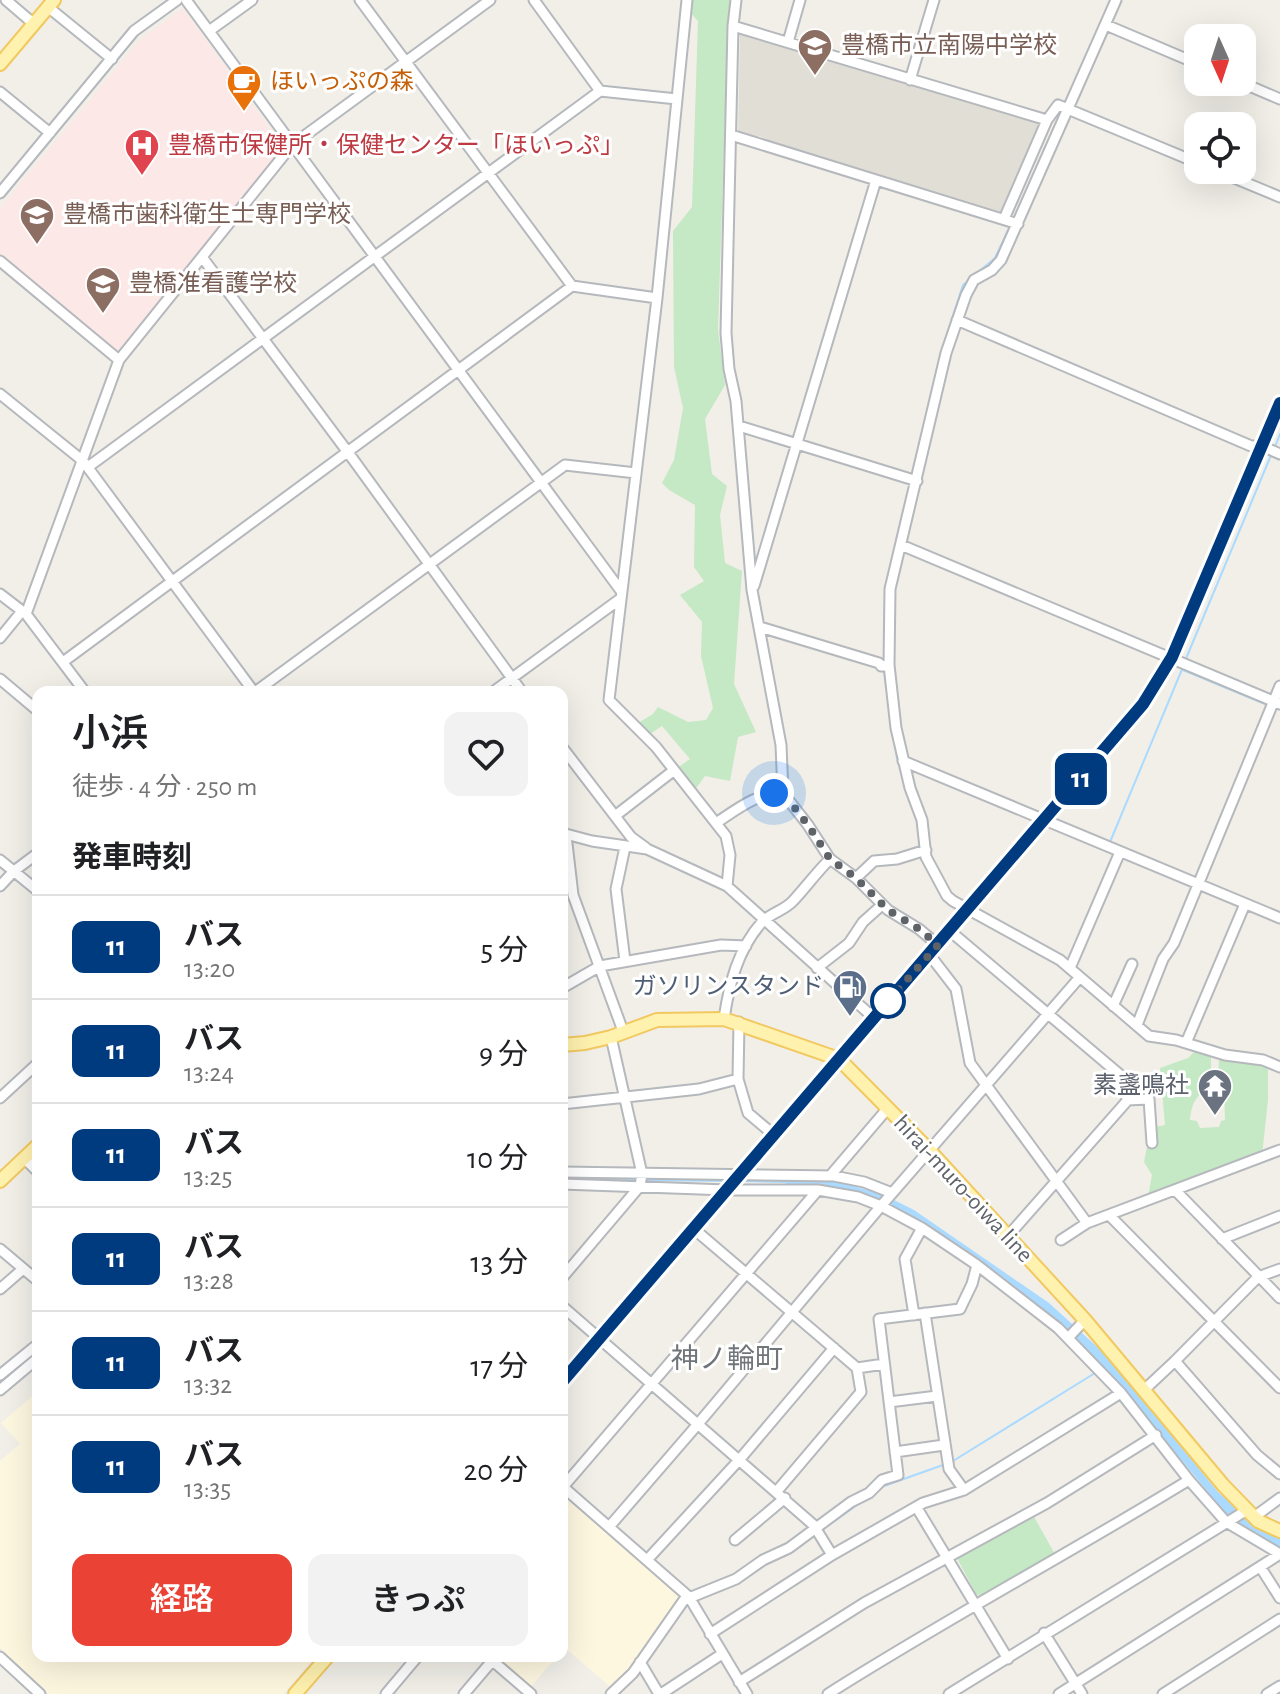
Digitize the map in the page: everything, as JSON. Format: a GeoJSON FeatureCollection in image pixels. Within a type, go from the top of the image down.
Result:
{"type":"FeatureCollection","features":[{"type":"Feature","properties":{"kind":"main road"},"geometry":{"type":"LineString","coordinates":[[0,64],[51,4]]}},
{"type":"Feature","properties":{"kind":"main road"},"geometry":{"type":"LineString","coordinates":[[568,1375],[1181,661],[1273,451],[1280,403]]}},
{"type":"Feature","properties":{"kind":"main road","name":"hirai-muro-oiwa line"},"geometry":{"type":"LineString","coordinates":[[568,1044],[611,1037],[657,1020],[724,1019],[839,1059],[1008,1236],[1248,1513],[1280,1531]]}},
{"type":"Feature","properties":{"kind":"main road"},"geometry":{"type":"LineString","coordinates":[[0,1181],[32,1151]]}},
{"type":"Feature","properties":{"kind":"main road"},"geometry":{"type":"LineString","coordinates":[[295,1694],[323,1662]]}},
{"type":"Feature","properties":{"kind":"street"},"geometry":{"type":"LineString","coordinates":[[6,0],[34,24]]}},
{"type":"Feature","properties":{"kind":"street"},"geometry":{"type":"LineString","coordinates":[[0,193],[134,31],[177,0]]}},
{"type":"Feature","properties":{"kind":"street"},"geometry":{"type":"LineString","coordinates":[[186,0],[541,482],[620,595]]}},
{"type":"Feature","properties":{"kind":"street"},"geometry":{"type":"LineString","coordinates":[[209,31],[252,0]]}},
{"type":"Feature","properties":{"kind":"street"},"geometry":{"type":"LineString","coordinates":[[360,0],[572,286]]}},
{"type":"Feature","properties":{"kind":"street"},"geometry":{"type":"LineString","coordinates":[[0,638],[24,612],[86,464],[119,360],[292,145],[490,0]]}},
{"type":"Feature","properties":{"kind":"street"},"geometry":{"type":"LineString","coordinates":[[534,0],[600,91]]}},
{"type":"Feature","properties":{"kind":"street"},"geometry":{"type":"LineString","coordinates":[[687,0],[657,298],[609,700],[656,747],[726,836],[729,848],[727,886]]}},
{"type":"Feature","properties":{"kind":"street"},"geometry":{"type":"LineString","coordinates":[[736,0],[726,333],[739,426],[752,590],[781,745],[783,793],[830,859],[856,878],[882,905],[919,929],[956,989],[970,1063],[1087,1223]]}},
{"type":"Feature","properties":{"kind":"street"},"geometry":{"type":"LineString","coordinates":[[788,42],[800,0]]}},
{"type":"Feature","properties":{"kind":"street"},"geometry":{"type":"LineString","coordinates":[[910,80],[934,0]]}},
{"type":"Feature","properties":{"kind":"street"},"geometry":{"type":"LineString","coordinates":[[1010,221],[1069,109],[1116,0]]}},
{"type":"Feature","properties":{"kind":"street"},"geometry":{"type":"LineString","coordinates":[[51,4],[112,59]]}},
{"type":"Feature","properties":{"kind":"street"},"geometry":{"type":"LineString","coordinates":[[1106,25],[1184,58]]}},
{"type":"Feature","properties":{"kind":"street"},"geometry":{"type":"LineString","coordinates":[[733,26],[1047,120]]}},
{"type":"Feature","properties":{"kind":"street"},"geometry":{"type":"LineString","coordinates":[[1256,89],[1280,99]]}},
{"type":"Feature","properties":{"kind":"street"},"geometry":{"type":"LineString","coordinates":[[86,464],[264,340],[600,91],[677,99]]}},
{"type":"Feature","properties":{"kind":"street"},"geometry":{"type":"LineString","coordinates":[[0,92],[50,133]]}},
{"type":"Feature","properties":{"kind":"street"},"geometry":{"type":"LineString","coordinates":[[1184,157],[1058,105],[1047,120],[997,264],[970,285],[946,353],[913,480],[889,599],[885,665],[903,761],[922,820],[928,863],[947,896],[1070,968],[1149,1036],[1212,1052],[1267,1061],[1280,1067]]}},
{"type":"Feature","properties":{"kind":"street"},"geometry":{"type":"LineString","coordinates":[[731,135],[1010,221]]}},
{"type":"Feature","properties":{"kind":"street"},"geometry":{"type":"LineString","coordinates":[[752,590],[876,180]]}},
{"type":"Feature","properties":{"kind":"street"},"geometry":{"type":"LineString","coordinates":[[1249,184],[1280,197]]}},
{"type":"Feature","properties":{"kind":"street"},"geometry":{"type":"LineString","coordinates":[[202,257],[517,686]]}},
{"type":"Feature","properties":{"kind":"street"},"geometry":{"type":"LineString","coordinates":[[0,261],[119,360]]}},
{"type":"Feature","properties":{"kind":"street"},"geometry":{"type":"LineString","coordinates":[[63,662],[572,286],[657,298]]}},
{"type":"Feature","properties":{"kind":"street"},"geometry":{"type":"LineString","coordinates":[[957,320],[1251,446],[1273,451]]}},
{"type":"Feature","properties":{"kind":"street"},"geometry":{"type":"LineString","coordinates":[[0,394],[86,464],[250,686]]}},
{"type":"Feature","properties":{"kind":"street"},"geometry":{"type":"LineString","coordinates":[[739,426],[913,480]]}},
{"type":"Feature","properties":{"kind":"street"},"geometry":{"type":"LineString","coordinates":[[263,686],[565,465],[636,473]]}},
{"type":"Feature","properties":{"kind":"street"},"geometry":{"type":"LineString","coordinates":[[901,545],[1181,661],[1274,705]]}},
{"type":"Feature","properties":{"kind":"street"},"geometry":{"type":"LineString","coordinates":[[0,594],[24,612],[81,686]]}},
{"type":"Feature","properties":{"kind":"street"},"geometry":{"type":"LineString","coordinates":[[501,686],[620,595]]}},
{"type":"Feature","properties":{"kind":"street"},"geometry":{"type":"LineString","coordinates":[[760,627],[885,665]]}},
{"type":"Feature","properties":{"kind":"street"},"geometry":{"type":"LineString","coordinates":[[0,679],[32,706]]}},
{"type":"Feature","properties":{"kind":"street"},"geometry":{"type":"LineString","coordinates":[[1137,1025],[1280,686]]}},
{"type":"Feature","properties":{"kind":"street"},"geometry":{"type":"LineString","coordinates":[[568,755],[631,837],[647,849],[727,886],[874,1018]]}},
{"type":"Feature","properties":{"kind":"street"},"geometry":{"type":"LineString","coordinates":[[903,761],[1280,918]]}},
{"type":"Feature","properties":{"kind":"street"},"geometry":{"type":"LineString","coordinates":[[615,816],[673,771]]}},
{"type":"Feature","properties":{"kind":"street"},"geometry":{"type":"LineString","coordinates":[[716,823],[752,800],[783,793]]}},
{"type":"Feature","properties":{"kind":"street"},"geometry":{"type":"LineString","coordinates":[[568,835],[647,849]]}},
{"type":"Feature","properties":{"kind":"street"},"geometry":{"type":"LineString","coordinates":[[625,847],[616,889],[625,961]]}},
{"type":"Feature","properties":{"kind":"street"},"geometry":{"type":"LineString","coordinates":[[856,878],[874,861],[897,859],[926,850]]}},
{"type":"Feature","properties":{"kind":"street"},"geometry":{"type":"LineString","coordinates":[[1070,968],[1120,852]]}},
{"type":"Feature","properties":{"kind":"street"},"geometry":{"type":"LineString","coordinates":[[0,886],[32,858]]}},
{"type":"Feature","properties":{"kind":"street"},"geometry":{"type":"LineString","coordinates":[[724,1019],[734,970],[746,946],[764,920],[792,903],[802,887],[830,859]]}},
{"type":"Feature","properties":{"kind":"street"},"geometry":{"type":"LineString","coordinates":[[0,860],[32,886]]}},
{"type":"Feature","properties":{"kind":"street"},"geometry":{"type":"LineString","coordinates":[[568,898],[600,966],[623,1031]]}},
{"type":"Feature","properties":{"kind":"street"},"geometry":{"type":"LineString","coordinates":[[1186,1043],[1245,904]]}},
{"type":"Feature","properties":{"kind":"street"},"geometry":{"type":"LineString","coordinates":[[817,968],[849,943],[863,922],[882,905]]}},
{"type":"Feature","properties":{"kind":"street"},"geometry":{"type":"LineString","coordinates":[[950,931],[1125,1079],[1127,1100],[1008,1236]]}},
{"type":"Feature","properties":{"kind":"street"},"geometry":{"type":"LineString","coordinates":[[568,985],[600,966],[721,945],[746,946]]}},
{"type":"Feature","properties":{"kind":"street"},"geometry":{"type":"LineString","coordinates":[[1113,1006],[1132,964]]}},
{"type":"Feature","properties":{"kind":"street"},"geometry":{"type":"LineString","coordinates":[[609,1527],[1080,977]]}},
{"type":"Feature","properties":{"kind":"street"},"geometry":{"type":"LineString","coordinates":[[739,1022],[738,1079],[748,1113],[774,1135]]}},
{"type":"Feature","properties":{"kind":"street"},"geometry":{"type":"LineString","coordinates":[[568,1271],[640,1186],[642,1174],[611,1037]]}},
{"type":"Feature","properties":{"kind":"street"},"geometry":{"type":"LineString","coordinates":[[0,1098],[32,1069]]}},
{"type":"Feature","properties":{"kind":"street"},"geometry":{"type":"LineString","coordinates":[[568,1103],[699,1089],[738,1079]]}},
{"type":"Feature","properties":{"kind":"street"},"geometry":{"type":"LineString","coordinates":[[1127,1100],[1149,1099],[1152,1143]]}},
{"type":"Feature","properties":{"kind":"street"},"geometry":{"type":"LineString","coordinates":[[830,1176],[888,1108]]}},
{"type":"Feature","properties":{"kind":"street"},"geometry":{"type":"LineString","coordinates":[[1061,1240],[1087,1223],[1280,1150]]}},
{"type":"Feature","properties":{"kind":"street"},"geometry":{"type":"LineString","coordinates":[[24,1158],[32,1166]]}},
{"type":"Feature","properties":{"kind":"street"},"geometry":{"type":"LineString","coordinates":[[568,1172],[830,1176],[864,1182],[892,1193]]}},
{"type":"Feature","properties":{"kind":"street"},"geometry":{"type":"LineString","coordinates":[[568,1184],[818,1190],[858,1197],[881,1206],[922,1228],[1038,1311],[1121,1393],[1189,1480],[1229,1521],[1280,1554],[1059,1694]]}},
{"type":"Feature","properties":{"kind":"street"},"geometry":{"type":"LineString","coordinates":[[568,1480],[818,1190]]}},
{"type":"Feature","properties":{"kind":"street"},"geometry":{"type":"LineString","coordinates":[[1176,1191],[1280,1298]]}},
{"type":"Feature","properties":{"kind":"street"},"geometry":{"type":"LineString","coordinates":[[1110,1216],[1280,1388]]}},
{"type":"Feature","properties":{"kind":"street"},"geometry":{"type":"LineString","coordinates":[[1222,1239],[1280,1216]]}},
{"type":"Feature","properties":{"kind":"street"},"geometry":{"type":"LineString","coordinates":[[914,1315],[905,1259],[922,1228]]}},
{"type":"Feature","properties":{"kind":"street"},"geometry":{"type":"LineString","coordinates":[[694,1229],[857,1368],[861,1392],[781,1494],[735,1540]]}},
{"type":"Feature","properties":{"kind":"street"},"geometry":{"type":"LineString","coordinates":[[0,1249],[32,1276]]}},
{"type":"Feature","properties":{"kind":"street"},"geometry":{"type":"LineString","coordinates":[[611,1694],[640,1662],[676,1608],[689,1597],[736,1579],[763,1560],[789,1548],[851,1502],[869,1493],[882,1480],[898,1475],[879,1319],[960,1309],[977,1265]]}},
{"type":"Feature","properties":{"kind":"street"},"geometry":{"type":"LineString","coordinates":[[0,1289],[23,1269]]}},
{"type":"Feature","properties":{"kind":"street"},"geometry":{"type":"LineString","coordinates":[[1144,1390],[1258,1277],[1280,1269]]}},
{"type":"Feature","properties":{"kind":"street"},"geometry":{"type":"LineString","coordinates":[[568,1312],[781,1494],[816,1529],[832,1555]]}},
{"type":"Feature","properties":{"kind":"street"},"geometry":{"type":"LineString","coordinates":[[925,1313],[949,1469],[964,1490]]}},
{"type":"Feature","properties":{"kind":"street"},"geometry":{"type":"LineString","coordinates":[[1068,1338],[1082,1323]]}},
{"type":"Feature","properties":{"kind":"street"},"geometry":{"type":"LineString","coordinates":[[647,1560],[740,1459],[834,1348]]}},
{"type":"Feature","properties":{"kind":"street"},"geometry":{"type":"LineString","coordinates":[[0,1375],[32,1349]]}},
{"type":"Feature","properties":{"kind":"street"},"geometry":{"type":"LineString","coordinates":[[1175,1361],[1257,1455],[1280,1474]]}},
{"type":"Feature","properties":{"kind":"street"},"geometry":{"type":"LineString","coordinates":[[0,1390],[32,1363]]}},
{"type":"Feature","properties":{"kind":"street"},"geometry":{"type":"LineString","coordinates":[[857,1368],[884,1364]]}},
{"type":"Feature","properties":{"kind":"street"},"geometry":{"type":"LineString","coordinates":[[710,1634],[832,1555],[923,1503],[964,1490],[1121,1393]]}},
{"type":"Feature","properties":{"kind":"street"},"geometry":{"type":"LineString","coordinates":[[889,1402],[937,1396]]}},
{"type":"Feature","properties":{"kind":"street"},"geometry":{"type":"LineString","coordinates":[[739,1682],[864,1603],[1047,1503],[1156,1435]]}},
{"type":"Feature","properties":{"kind":"street"},"geometry":{"type":"LineString","coordinates":[[895,1452],[944,1445]]}},
{"type":"Feature","properties":{"kind":"street"},"geometry":{"type":"LineString","coordinates":[[828,1694],[1189,1480]]}},
{"type":"Feature","properties":{"kind":"street"},"geometry":{"type":"LineString","coordinates":[[568,1492],[689,1597],[747,1694]]}},
{"type":"Feature","properties":{"kind":"street"},"geometry":{"type":"LineString","coordinates":[[949,1694],[1229,1521],[1280,1498]]}},
{"type":"Feature","properties":{"kind":"street"},"geometry":{"type":"LineString","coordinates":[[917,1508],[1008,1659]]}},
{"type":"Feature","properties":{"kind":"street"},"geometry":{"type":"LineString","coordinates":[[1261,1568],[1280,1598]]}},
{"type":"Feature","properties":{"kind":"street"},"geometry":{"type":"LineString","coordinates":[[1163,1694],[1280,1619]]}},
{"type":"Feature","properties":{"kind":"street"},"geometry":{"type":"LineString","coordinates":[[1044,1633],[1082,1694]]}},
{"type":"Feature","properties":{"kind":"street"},"geometry":{"type":"LineString","coordinates":[[640,1662],[660,1694],[722,1654]]}},
{"type":"Feature","properties":{"kind":"street"},"geometry":{"type":"LineString","coordinates":[[0,1657],[40,1694]]}},
{"type":"Feature","properties":{"kind":"street"},"geometry":{"type":"LineString","coordinates":[[386,1694],[413,1662]]}},
{"type":"Feature","properties":{"kind":"street"},"geometry":{"type":"LineString","coordinates":[[464,1694],[486,1662]]}},
{"type":"Feature","properties":{"kind":"street"},"geometry":{"type":"LineString","coordinates":[[494,1662],[531,1694]]}},
{"type":"Feature","properties":{"kind":"street"},"geometry":{"type":"LineString","coordinates":[[1267,1694],[1280,1686]]}},
{"type":"Feature","properties":{"kind":"shaded area","name":"豊橋市保健所・保健センター「ほいっぷ」"},"geometry":{"type":"Polygon","coordinates":[[[183,8],[283,147],[119,350],[115,351],[0,255],[0,208],[140,40],[183,8]]]}},
{"type":"Feature","properties":{"kind":"shaded area","name":"豊橋市立南陽中学校"},"geometry":{"type":"Polygon","coordinates":[[[740,31],[1041,123],[1001,214],[766,141],[759,136],[758,139],[738,133],[740,31]]]}},
{"type":"Feature","properties":{"kind":"shaded area"},"geometry":{"type":"Polygon","coordinates":[[[32,1396],[32,1662],[311,1662],[283,1694],[49,1694],[0,1648],[0,1461],[20,1444],[1,1423],[32,1396]]]}},
{"type":"Feature","properties":{"kind":"shaded area"},"geometry":{"type":"Polygon","coordinates":[[[568,1495],[684,1596],[630,1672],[613,1689],[568,1651],[568,1495]]]}},
{"type":"Feature","properties":{"kind":"shaded area"},"geometry":{"type":"Polygon","coordinates":[[[501,1662],[552,1662],[531,1687],[501,1662]]]}},
{"type":"Feature","properties":{"kind":"green space"},"geometry":{"type":"Polygon","coordinates":[[[691,0],[731,0],[718,330],[725,385],[705,419],[712,474],[727,486],[720,515],[725,563],[742,571],[734,684],[756,732],[738,737],[730,781],[705,776],[694,791],[677,768],[690,759],[662,726],[650,734],[638,723],[658,707],[688,722],[706,720],[713,708],[701,656],[702,622],[680,595],[704,581],[694,567],[695,505],[662,483],[674,460],[683,408],[674,367],[673,231],[692,207],[698,21],[690,12],[691,0]]]}},
{"type":"Feature","properties":{"kind":"green space","name":"素盞鳴社"},"geometry":{"type":"Polygon","coordinates":[[[1195,1051],[1211,1056],[1211,1084],[1196,1099],[1191,1113],[1190,1120],[1197,1121],[1200,1128],[1219,1127],[1225,1120],[1224,1088],[1218,1083],[1219,1058],[1268,1067],[1261,1164],[1148,1197],[1152,1175],[1144,1162],[1147,1147],[1155,1146],[1154,1127],[1165,1125],[1160,1068],[1188,1058],[1195,1051]]]}},
{"type":"Feature","properties":{"kind":"green space"},"geometry":{"type":"Polygon","coordinates":[[[1033,1515],[1056,1556],[981,1596],[976,1594],[957,1558],[1033,1515]]]}},
{"type":"Feature","properties":{"kind":"water"},"geometry":{"type":"Polygon","coordinates":[[[785,1180],[841,1182],[886,1196],[914,1210],[1049,1303],[1105,1354],[1218,1492],[1251,1522],[1280,1538],[1280,1550],[1245,1531],[1227,1515],[1112,1376],[1085,1350],[928,1227],[889,1205],[853,1191],[786,1186],[785,1180]]]}},
{"type":"Feature","properties":{"kind":"waterway"},"geometry":{"type":"LineString","coordinates":[[1014,218],[1047,144]]}},
{"type":"Feature","properties":{"kind":"waterway"},"geometry":{"type":"LineString","coordinates":[[922,433],[942,349],[963,285],[995,258],[1011,224]]}},
{"type":"Feature","properties":{"kind":"waterway"},"geometry":{"type":"LineString","coordinates":[[1275,447],[1280,434]]}},
{"type":"Feature","properties":{"kind":"waterway"},"geometry":{"type":"LineString","coordinates":[[1185,661],[1272,453]]}},
{"type":"Feature","properties":{"kind":"waterway"},"geometry":{"type":"LineString","coordinates":[[884,660],[885,593],[892,559]]}},
{"type":"Feature","properties":{"kind":"waterway"},"geometry":{"type":"LineString","coordinates":[[1110,842],[1183,667]]}},
{"type":"Feature","properties":{"kind":"waterway"},"geometry":{"type":"LineString","coordinates":[[1183,670],[1270,706]]}},
{"type":"Feature","properties":{"kind":"waterway"},"geometry":{"type":"LineString","coordinates":[[884,671],[897,758],[914,812]]}},
{"type":"Feature","properties":{"kind":"waterway"},"geometry":{"type":"LineString","coordinates":[[568,1178],[637,1180]]}},
{"type":"Feature","properties":{"kind":"waterway"},"geometry":{"type":"LineString","coordinates":[[643,1180],[729,1181]]}},
{"type":"Feature","properties":{"kind":"waterway"},"geometry":{"type":"LineString","coordinates":[[739,1181],[785,1182]]}},
{"type":"Feature","properties":{"kind":"waterway"},"geometry":{"type":"LineString","coordinates":[[953,1461],[1095,1373]]}},
{"type":"Feature","properties":{"kind":"waterway"},"geometry":{"type":"LineString","coordinates":[[823,1529],[884,1486],[943,1465]]}},
{"type":"Feature","properties":{"kind":"waterway"},"geometry":{"type":"LineString","coordinates":[[799,1546],[815,1535]]}},
{"type":"Feature","properties":{"kind":"waterway"},"geometry":{"type":"LineString","coordinates":[[778,1558],[790,1552]]}},
{"type":"Feature","properties":{"kind":"bus line","name":"11"},"geometry":{"type":"LineString","coordinates":[[568,1375],[1143,704],[1172,657],[1280,403]]}},
{"type":"Feature","properties":{"kind":"place","name":"豊橋市立南陽中学校"},"geometry":{"type":"Point","coordinates":[815,77]}},
{"type":"Feature","properties":{"kind":"place","name":"ほいっぷの森"},"geometry":{"type":"Point","coordinates":[244,113]}},
{"type":"Feature","properties":{"kind":"place","name":"豊橋市保健所・保健センター「ほいっぷ」"},"geometry":{"type":"Point","coordinates":[142,177]}},
{"type":"Feature","properties":{"kind":"place","name":"豊橋市歯科衛生士専門学校"},"geometry":{"type":"Point","coordinates":[37,246]}},
{"type":"Feature","properties":{"kind":"place","name":"豊橋准看護学校"},"geometry":{"type":"Point","coordinates":[103,315]}},
{"type":"Feature","properties":{"kind":"place","name":"ガソリンスタンド"},"geometry":{"type":"Point","coordinates":[850,1018]}},
{"type":"Feature","properties":{"kind":"place","name":"素盞鳴社"},"geometry":{"type":"Point","coordinates":[1215,1117]}},
{"type":"Feature","properties":{"kind":"district","name":"神ノ輪町"},"geometry":{"type":"Point","coordinates":[727,1360]}},
{"type":"Feature","properties":{"kind":"route"},"geometry":{"type":"LineString","coordinates":[[774,793],[783,793],[830,859],[856,878],[888,910],[938,945],[888,1001]]}}]}
